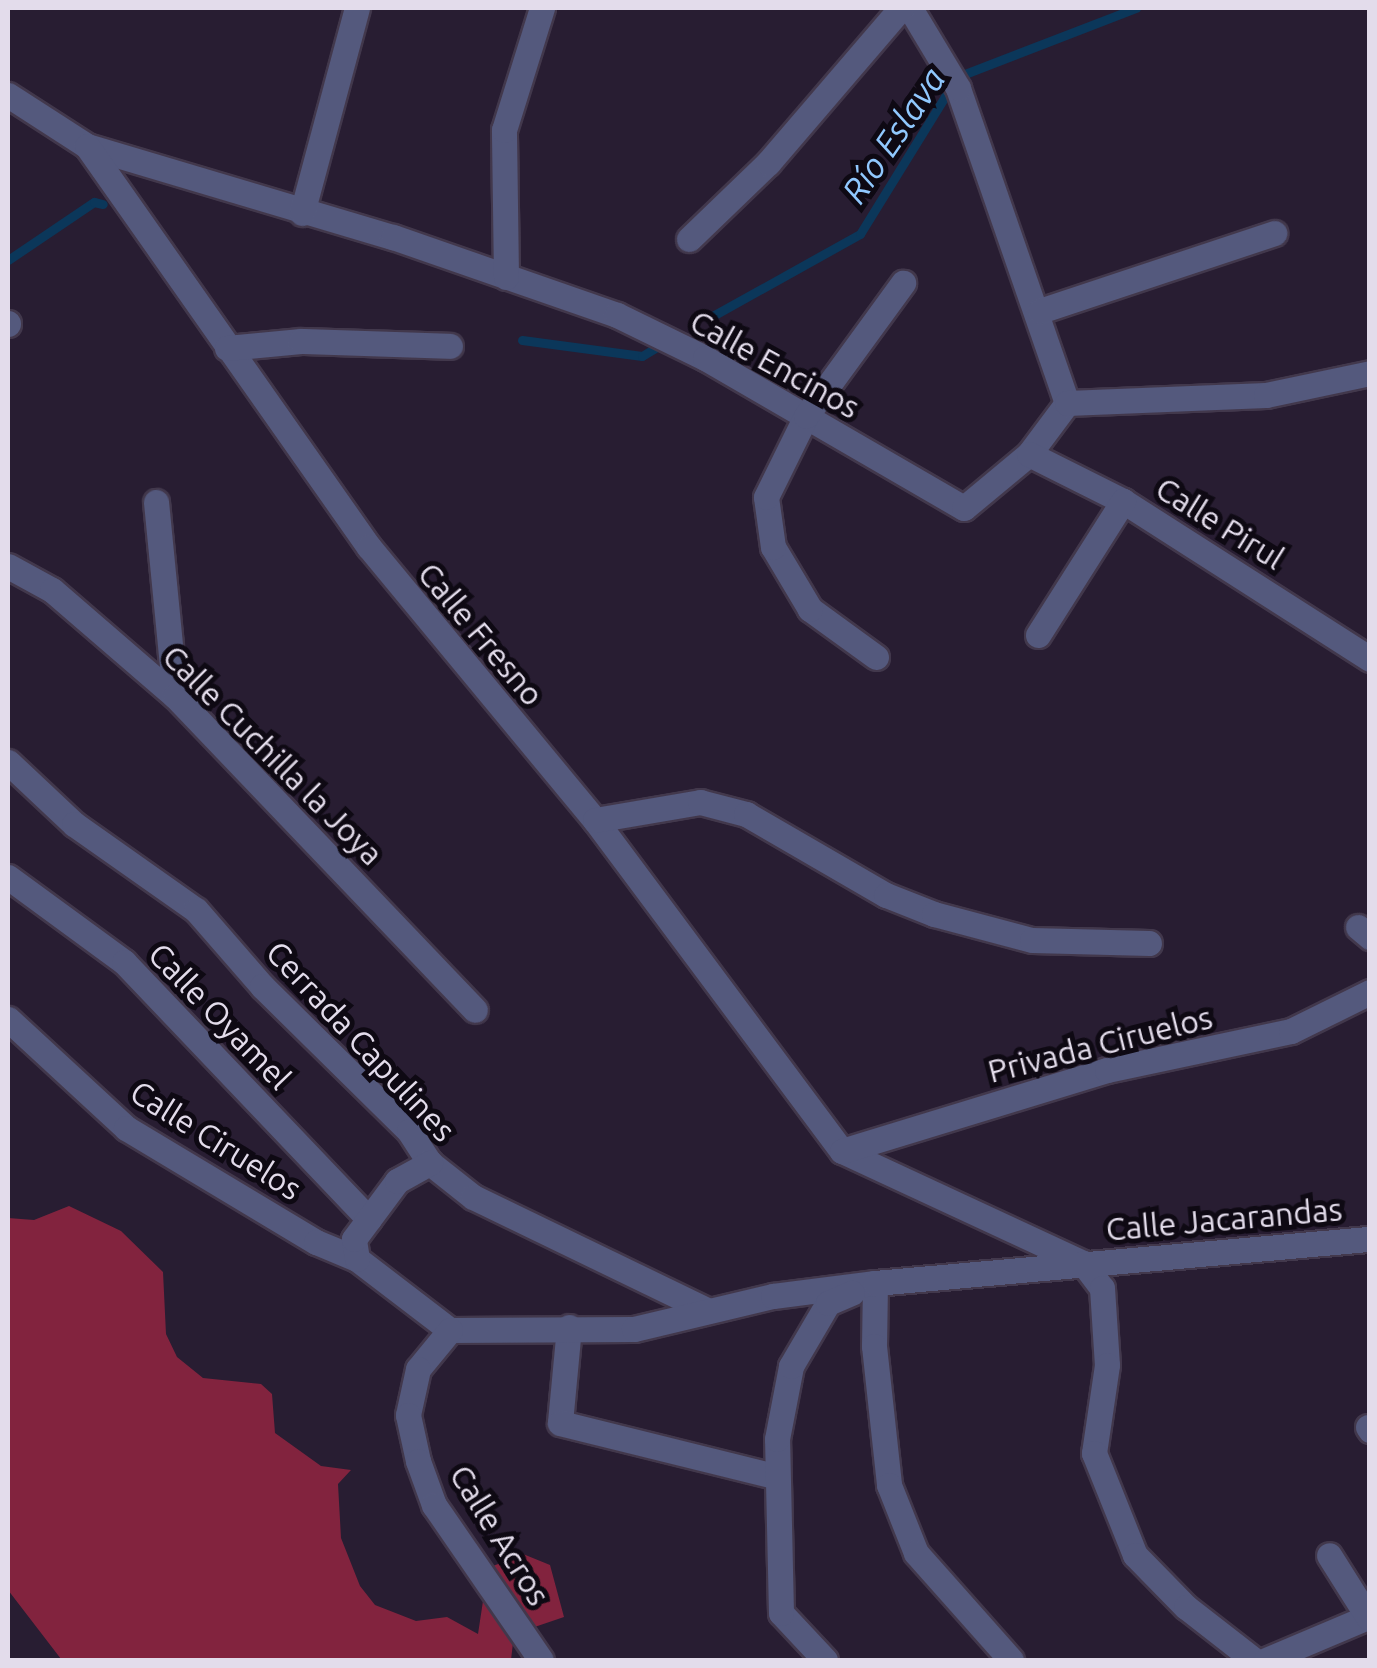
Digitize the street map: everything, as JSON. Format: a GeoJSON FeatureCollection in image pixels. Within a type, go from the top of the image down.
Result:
{"type":"FeatureCollection","features":[{"type":"Feature","properties":{"kind":"street"},"geometry":{"type":"LineString","coordinates":[[302,213],[356,8]]}},
{"type":"Feature","properties":{"kind":"street"},"geometry":{"type":"LineString","coordinates":[[506,277],[504,130],[542,8]]}},
{"type":"Feature","properties":{"kind":"street"},"geometry":{"type":"LineString","coordinates":[[690,238],[768,163],[901,8]]}},
{"type":"Feature","properties":{"kind":"street"},"geometry":{"type":"LineString","coordinates":[[910,8],[953,80],[1040,311],[1067,403],[1266,394],[1370,373]]}},
{"type":"Feature","properties":{"kind":"street","name":"Calle Encinos"},"geometry":{"type":"LineString","coordinates":[[8,95],[87,146],[506,277],[617,316],[806,416],[955,507],[974,502],[1029,454],[1067,403]]}},
{"type":"Feature","properties":{"kind":"street","name":"Calle Fresno"},"geometry":{"type":"LineString","coordinates":[[87,146],[411,602],[595,820],[842,1151]]}},
{"type":"Feature","properties":{"kind":"street"},"geometry":{"type":"LineString","coordinates":[[1040,311],[1274,234]]}},
{"type":"Feature","properties":{"kind":"street"},"geometry":{"type":"LineString","coordinates":[[876,657],[810,609],[774,547],[766,497],[806,416],[903,283]]}},
{"type":"Feature","properties":{"kind":"street"},"geometry":{"type":"LineString","coordinates":[[227,348],[301,341],[450,346]]}},
{"type":"Feature","properties":{"kind":"street","name":"Calle Pirul"},"geometry":{"type":"LineString","coordinates":[[1029,454],[1123,501],[1370,659]]}},
{"type":"Feature","properties":{"kind":"street"},"geometry":{"type":"LineString","coordinates":[[1038,635],[1123,501]]}},
{"type":"Feature","properties":{"kind":"street"},"geometry":{"type":"LineString","coordinates":[[156,502],[175,696]]}},
{"type":"Feature","properties":{"kind":"street","name":"Calle Cuchilla la Joya"},"geometry":{"type":"LineString","coordinates":[[8,566],[52,590],[175,696],[475,1010]]}},
{"type":"Feature","properties":{"kind":"street","name":"Cerrada Capulines"},"geometry":{"type":"LineString","coordinates":[[8,762],[74,824],[196,910],[262,986],[409,1131],[430,1163],[474,1197],[705,1309]]}},
{"type":"Feature","properties":{"kind":"street"},"geometry":{"type":"LineString","coordinates":[[595,820],[700,802],[746,814],[886,894],[934,914],[1032,940],[1148,942]]}},
{"type":"Feature","properties":{"kind":"street","name":"Calle Oyamel"},"geometry":{"type":"LineString","coordinates":[[8,877],[124,962],[368,1219]]}},
{"type":"Feature","properties":{"kind":"street","name":"Privada Ciruelos"},"geometry":{"type":"LineString","coordinates":[[842,1151],[1106,1070],[1292,1032],[1370,992]]}},
{"type":"Feature","properties":{"kind":"street","name":"Calle Ciruelos"},"geometry":{"type":"LineString","coordinates":[[8,1019],[126,1128],[316,1242],[357,1259]]}},
{"type":"Feature","properties":{"kind":"street","name":"Calle Jacarandas"},"geometry":{"type":"LineString","coordinates":[[842,1151],[1083,1263]]}},
{"type":"Feature","properties":{"kind":"street"},"geometry":{"type":"LineString","coordinates":[[430,1163],[397,1181],[354,1239],[357,1259],[450,1330]]}},
{"type":"Feature","properties":{"kind":"street","name":"Calle Jacarandas"},"geometry":{"type":"LineString","coordinates":[[450,1330],[634,1329],[705,1309],[875,1282],[957,1280],[1083,1263],[1370,1239]]}},
{"type":"Feature","properties":{"kind":"street"},"geometry":{"type":"LineString","coordinates":[[1083,1263],[1102,1288],[1108,1366],[1094,1453],[1135,1554],[1186,1608],[1254,1660]]}},
{"type":"Feature","properties":{"kind":"street"},"geometry":{"type":"LineString","coordinates":[[820,1658],[782,1613],[774,1476],[792,1366],[828,1303],[875,1282],[874,1346],[889,1485],[916,1553],[1011,1660]]}},
{"type":"Feature","properties":{"kind":"street"},"geometry":{"type":"LineString","coordinates":[[568,1327],[560,1422],[774,1476]]}},
{"type":"Feature","properties":{"kind":"street","name":"Calle Acros"},"geometry":{"type":"LineString","coordinates":[[450,1330],[418,1370],[408,1415],[418,1461],[434,1505],[540,1660]]}},
{"type":"Feature","properties":{"kind":"street"},"geometry":{"type":"LineString","coordinates":[[1266,1660],[1368,1616],[1329,1555]]}},
{"type":"Feature","properties":{"kind":"shaded area"},"geometry":{"type":"Polygon","coordinates":[[[69,1206],[121,1231],[163,1272],[166,1334],[177,1357],[203,1378],[261,1384],[272,1394],[275,1433],[321,1466],[351,1470],[338,1484],[341,1538],[360,1586],[375,1605],[416,1621],[447,1617],[478,1634],[488,1568],[523,1554],[550,1565],[564,1617],[514,1634],[511,1660],[61,1659],[8,1590],[8,1218],[34,1220],[69,1206]]]}},
{"type":"Feature","properties":{"kind":"waterway","name":"Río Eslava"},"geometry":{"type":"LineString","coordinates":[[709,318],[860,234],[957,77],[1136,8]]}},
{"type":"Feature","properties":{"kind":"waterway","name":"Río Eslava"},"geometry":{"type":"LineString","coordinates":[[8,260],[94,202],[103,204]]}},
{"type":"Feature","properties":{"kind":"waterway","name":"Río Eslava"},"geometry":{"type":"LineString","coordinates":[[522,340],[642,356],[660,345]]}}]}
